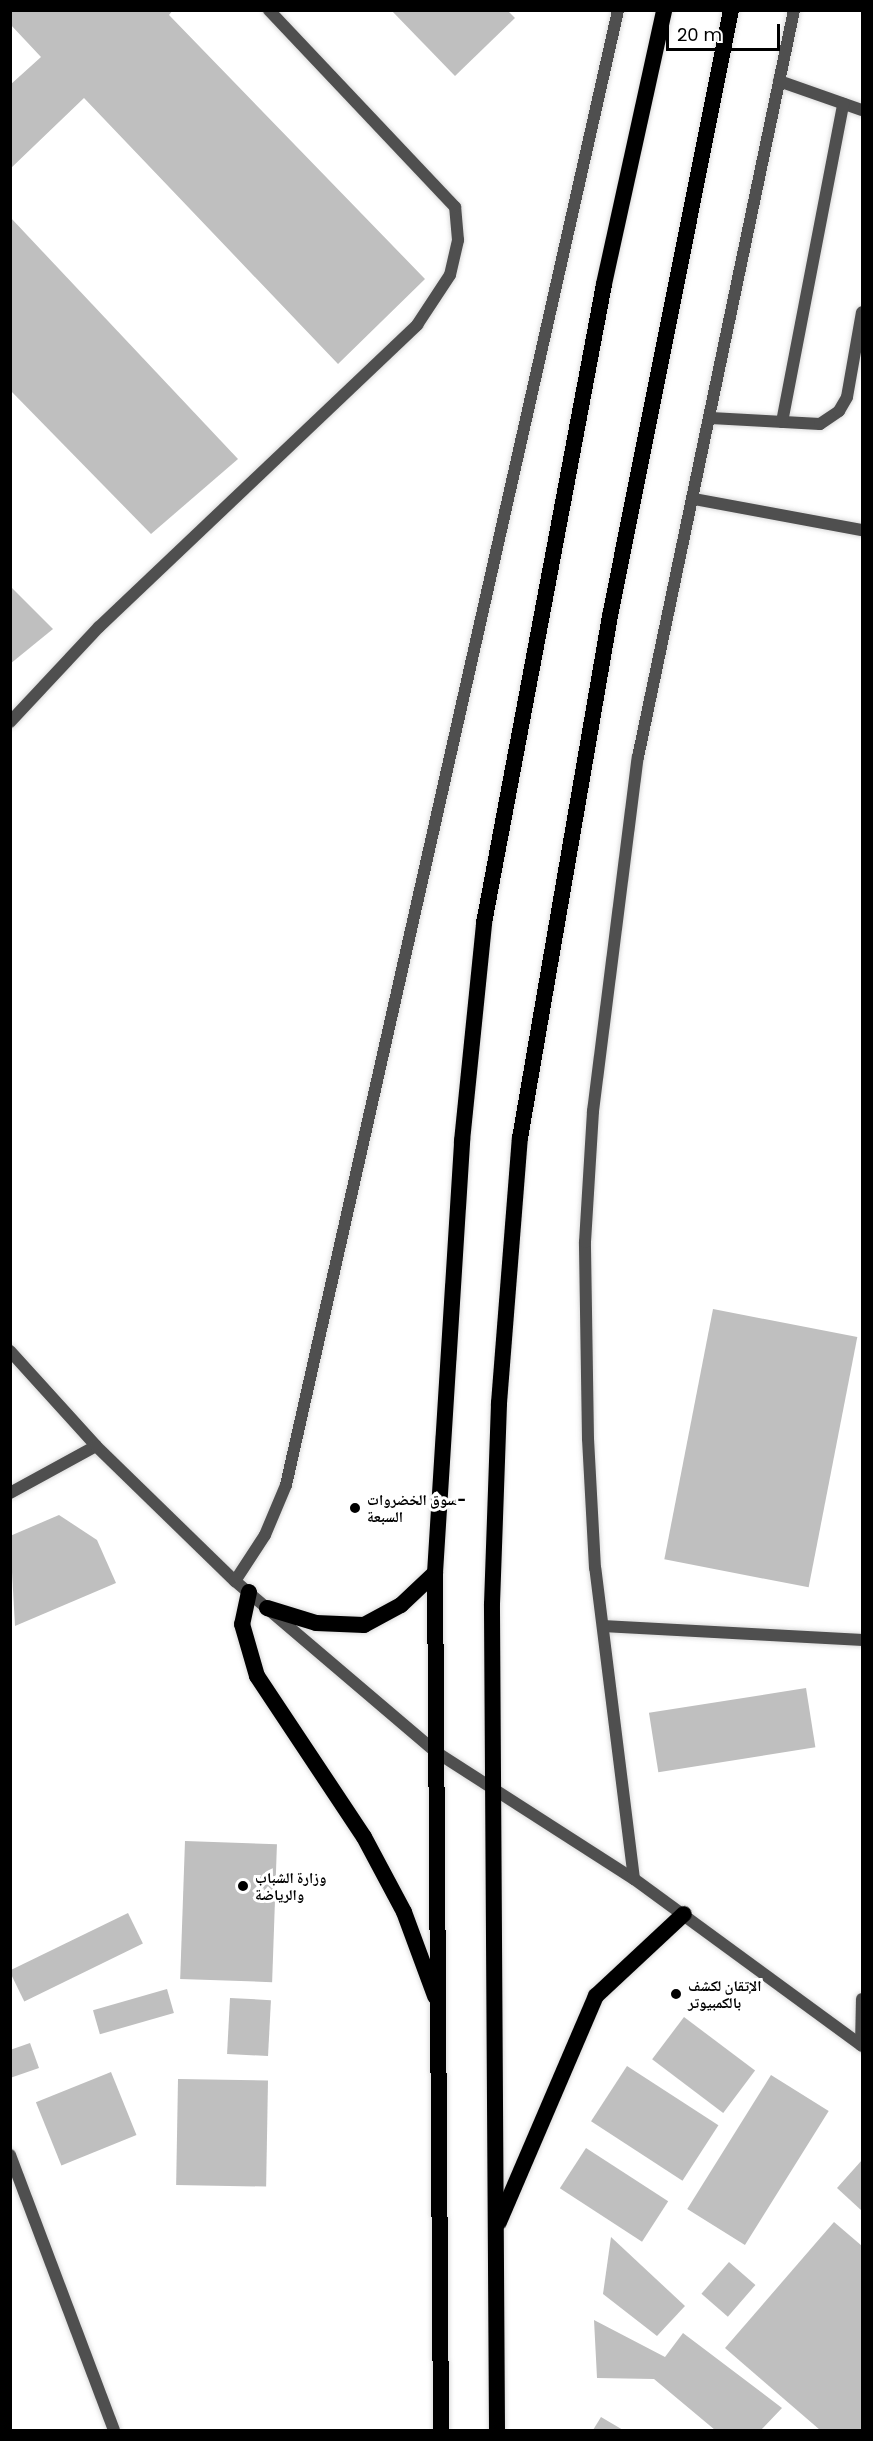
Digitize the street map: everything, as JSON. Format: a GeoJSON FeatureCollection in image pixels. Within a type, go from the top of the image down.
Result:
{"type":"FeatureCollection","features":[{"type":"Feature","properties":{"kind":"highway"},"geometry":{"type":"LineString","coordinates":[[441,2430],[440,2007],[435,1573],[460,1165],[484,923],[604,284],[664,10]]}},
{"type":"Feature","properties":{"kind":"highway"},"geometry":{"type":"LineString","coordinates":[[497,2430],[497,2225],[490,2039],[492,1792],[499,1403],[520,1138],[610,616],[731,10]]}},
{"type":"Feature","properties":{"kind":"highway"},"geometry":{"type":"LineString","coordinates":[[267,1608],[316,1623],[364,1625],[401,1605],[435,1573]]}},
{"type":"Feature","properties":{"kind":"highway"},"geometry":{"type":"LineString","coordinates":[[249,1592],[242,1624],[257,1676],[364,1837],[404,1912],[440,2007]]}},
{"type":"Feature","properties":{"kind":"highway"},"geometry":{"type":"LineString","coordinates":[[497,2225],[596,1996],[684,1914]]}},
{"type":"Feature","properties":{"kind":"street"},"geometry":{"type":"LineString","coordinates":[[10,722],[99,627],[417,325],[450,275],[458,240],[455,207],[269,10]]}},
{"type":"Feature","properties":{"kind":"street"},"geometry":{"type":"LineString","coordinates":[[235,1581],[265,1535],[286,1485],[618,10]]}},
{"type":"Feature","properties":{"kind":"street"},"geometry":{"type":"LineString","coordinates":[[634,1879],[596,1568],[585,1343],[593,1111],[638,757],[711,418],[794,10]]}},
{"type":"Feature","properties":{"kind":"street"},"geometry":{"type":"LineString","coordinates":[[779,81],[862,110]]}},
{"type":"Feature","properties":{"kind":"street"},"geometry":{"type":"LineString","coordinates":[[782,422],[843,104]]}},
{"type":"Feature","properties":{"kind":"street"},"geometry":{"type":"LineString","coordinates":[[711,418],[820,424],[839,411],[847,397],[862,312]]}},
{"type":"Feature","properties":{"kind":"street"},"geometry":{"type":"LineString","coordinates":[[694,499],[862,530]]}},
{"type":"Feature","properties":{"kind":"street"},"geometry":{"type":"LineString","coordinates":[[10,1351],[96,1446],[235,1581],[436,1752],[492,1792],[634,1879],[862,2046]]}},
{"type":"Feature","properties":{"kind":"street"},"geometry":{"type":"LineString","coordinates":[[10,1493],[96,1446]]}},
{"type":"Feature","properties":{"kind":"street"},"geometry":{"type":"LineString","coordinates":[[604,1626],[862,1640]]}},
{"type":"Feature","properties":{"kind":"street"},"geometry":{"type":"LineString","coordinates":[[862,1999],[862,2046]]}},
{"type":"Feature","properties":{"kind":"street"},"geometry":{"type":"LineString","coordinates":[[10,2156],[114,2430]]}},
{"type":"Feature","properties":{"kind":"building"},"geometry":{"type":"Polygon","coordinates":[[[10,10],[173,10],[169,15],[425,279],[338,364],[84,98],[10,169],[10,85],[41,57],[10,24],[10,10]]]}},
{"type":"Feature","properties":{"kind":"building"},"geometry":{"type":"Polygon","coordinates":[[[391,10],[507,10],[515,18],[455,76],[391,10]]]}},
{"type":"Feature","properties":{"kind":"building"},"geometry":{"type":"Polygon","coordinates":[[[10,217],[238,459],[151,534],[10,390],[10,217]]]}},
{"type":"Feature","properties":{"kind":"building"},"geometry":{"type":"Polygon","coordinates":[[[10,586],[53,629],[10,664],[10,586]]]}},
{"type":"Feature","properties":{"kind":"building"},"geometry":{"type":"Polygon","coordinates":[[[713,1309],[857,1337],[809,1587],[664,1559],[713,1309]]]}},
{"type":"Feature","properties":{"kind":"building"},"geometry":{"type":"Polygon","coordinates":[[[59,1515],[97,1540],[116,1583],[15,1626],[10,1536],[59,1515]]]}},
{"type":"Feature","properties":{"kind":"building"},"geometry":{"type":"Polygon","coordinates":[[[806,1688],[815,1747],[658,1772],[649,1713],[806,1688]]]}},
{"type":"Feature","properties":{"kind":"building"},"geometry":{"type":"Polygon","coordinates":[[[185,1841],[277,1844],[272,1982],[180,1979],[185,1841]]]}},
{"type":"Feature","properties":{"kind":"building"},"geometry":{"type":"Polygon","coordinates":[[[128,1913],[143,1944],[24,2001],[10,1971],[128,1913]]]}},
{"type":"Feature","properties":{"kind":"building"},"geometry":{"type":"Polygon","coordinates":[[[167,1989],[174,2013],[100,2034],[93,2010],[167,1989]]]}},
{"type":"Feature","properties":{"kind":"building"},"geometry":{"type":"Polygon","coordinates":[[[230,1998],[271,2000],[268,2056],[227,2054],[230,1998]]]}},
{"type":"Feature","properties":{"kind":"building"},"geometry":{"type":"Polygon","coordinates":[[[684,2017],[755,2071],[723,2113],[652,2059],[684,2017]]]}},
{"type":"Feature","properties":{"kind":"building"},"geometry":{"type":"Polygon","coordinates":[[[30,2043],[39,2068],[10,2078],[10,2050],[30,2043]]]}},
{"type":"Feature","properties":{"kind":"building"},"geometry":{"type":"Polygon","coordinates":[[[627,2066],[718,2125],[682,2181],[591,2121],[627,2066]]]}},
{"type":"Feature","properties":{"kind":"building"},"geometry":{"type":"Polygon","coordinates":[[[111,2072],[136,2135],[61,2165],[36,2102],[111,2072]]]}},
{"type":"Feature","properties":{"kind":"building"},"geometry":{"type":"Polygon","coordinates":[[[771,2075],[829,2111],[745,2245],[687,2209],[771,2075]]]}},
{"type":"Feature","properties":{"kind":"building"},"geometry":{"type":"Polygon","coordinates":[[[178,2079],[268,2081],[266,2187],[176,2185],[178,2079]]]}},
{"type":"Feature","properties":{"kind":"building"},"geometry":{"type":"Polygon","coordinates":[[[586,2148],[668,2201],[642,2242],[560,2188],[586,2148]]]}},
{"type":"Feature","properties":{"kind":"building"},"geometry":{"type":"Polygon","coordinates":[[[862,2160],[862,2211],[837,2188],[862,2160]]]}},
{"type":"Feature","properties":{"kind":"building"},"geometry":{"type":"Polygon","coordinates":[[[834,2222],[862,2246],[862,2430],[820,2430],[725,2348],[834,2222]]]}},
{"type":"Feature","properties":{"kind":"building"},"geometry":{"type":"Polygon","coordinates":[[[611,2237],[685,2306],[657,2336],[603,2294],[611,2237]]]}},
{"type":"Feature","properties":{"kind":"building"},"geometry":{"type":"Polygon","coordinates":[[[729,2262],[755,2285],[728,2317],[701,2294],[729,2262]]]}},
{"type":"Feature","properties":{"kind":"building"},"geometry":{"type":"Polygon","coordinates":[[[594,2320],[665,2357],[683,2333],[782,2408],[761,2430],[715,2430],[654,2379],[597,2378],[594,2320]]]}},
{"type":"Feature","properties":{"kind":"building"},"geometry":{"type":"Polygon","coordinates":[[[601,2417],[623,2430],[593,2430],[601,2417]]]}},
{"type":"Feature","properties":{"kind":"place","name":"سوق الخضروات- السبعة"},"geometry":{"type":"Point","coordinates":[355,1508]}},
{"type":"Feature","properties":{"kind":"place","name":"وزارة الشباب والرياضة"},"geometry":{"type":"Point","coordinates":[243,1886]}},
{"type":"Feature","properties":{"kind":"place","name":"الإتقان لكشف بالكمبيوتر"},"geometry":{"type":"Point","coordinates":[676,1994]}}]}
